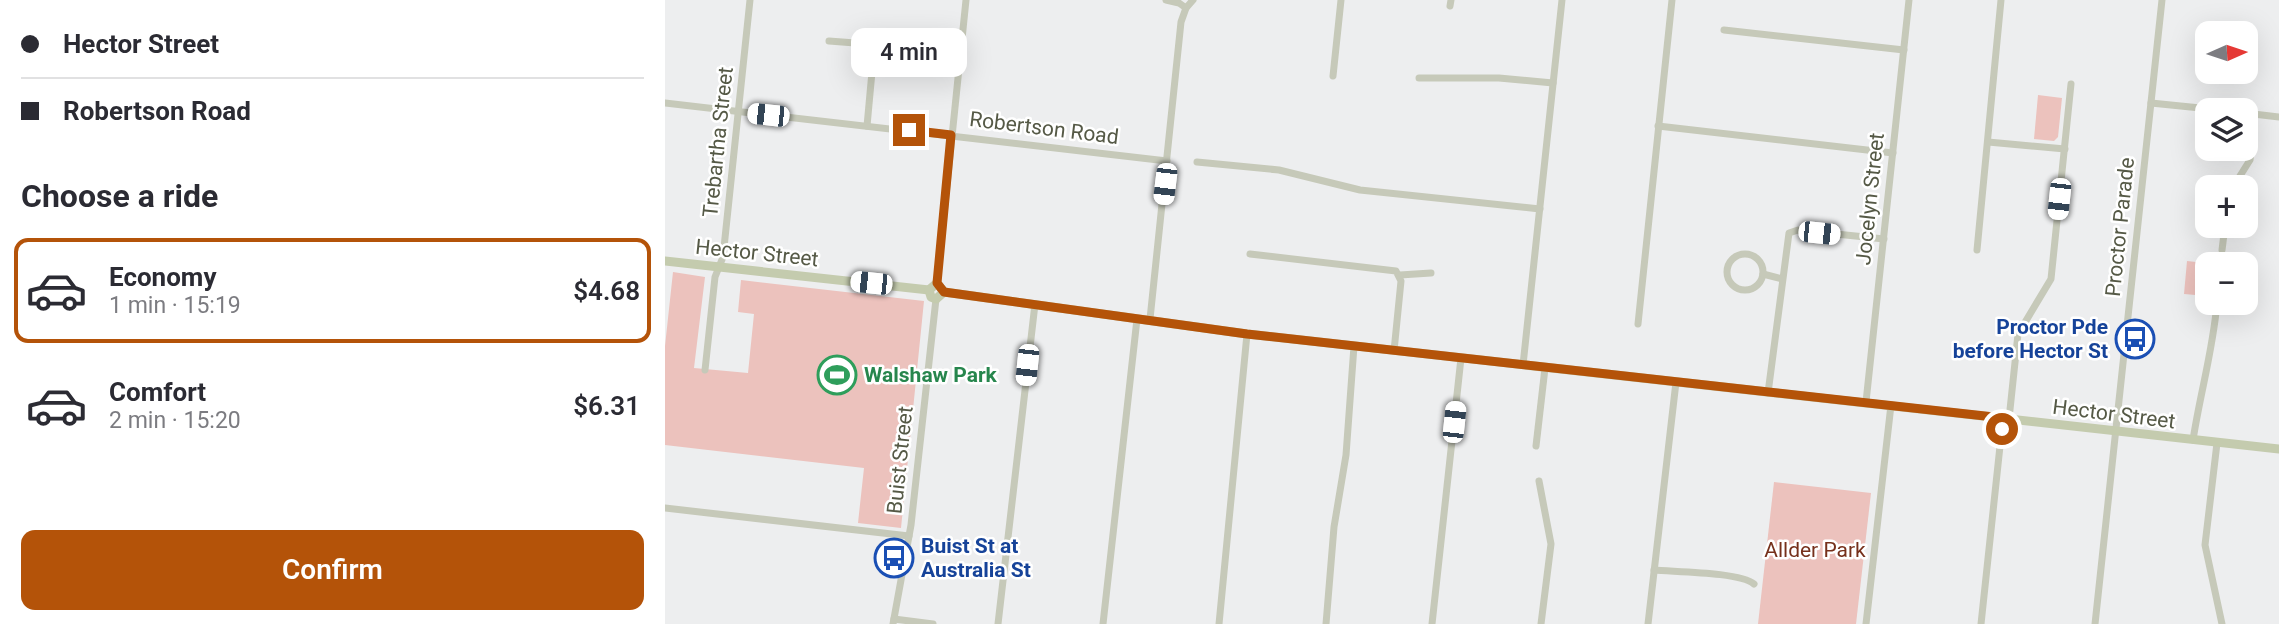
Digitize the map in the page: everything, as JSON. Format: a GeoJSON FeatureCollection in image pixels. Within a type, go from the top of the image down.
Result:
{"type":"FeatureCollection","features":[{"type":"Feature","properties":{"kind":"main road","name":"Hector Street"},"geometry":{"type":"LineString","coordinates":[[665,261],[929,290]]}},
{"type":"Feature","properties":{"kind":"main road"},"geometry":{"type":"LineString","coordinates":[[937,283],[944,292],[936,299],[930,295],[929,290],[937,283]]}},
{"type":"Feature","properties":{"kind":"main road","name":"Hector Street"},"geometry":{"type":"LineString","coordinates":[[944,292],[1247,334],[2279,449]]}},
{"type":"Feature","properties":{"kind":"street","name":"Trebartha Street"},"geometry":{"type":"LineString","coordinates":[[705,370],[715,277],[723,257],[750,0]]}},
{"type":"Feature","properties":{"kind":"street"},"geometry":{"type":"LineString","coordinates":[[937,283],[966,0]]}},
{"type":"Feature","properties":{"kind":"street"},"geometry":{"type":"LineString","coordinates":[[1166,0],[1179,2],[1186,8]]}},
{"type":"Feature","properties":{"kind":"street"},"geometry":{"type":"LineString","coordinates":[[1150,319],[1181,22],[1186,8],[1193,0]]}},
{"type":"Feature","properties":{"kind":"street"},"geometry":{"type":"LineString","coordinates":[[1333,76],[1342,0]]}},
{"type":"Feature","properties":{"kind":"street"},"geometry":{"type":"LineString","coordinates":[[1523,365],[1562,0]]}},
{"type":"Feature","properties":{"kind":"street"},"geometry":{"type":"LineString","coordinates":[[1638,324],[1672,0]]}},
{"type":"Feature","properties":{"kind":"street","name":"Jocelyn Street"},"geometry":{"type":"LineString","coordinates":[[1866,402],[1909,0]]}},
{"type":"Feature","properties":{"kind":"street"},"geometry":{"type":"LineString","coordinates":[[1977,250],[2001,0]]}},
{"type":"Feature","properties":{"kind":"street","name":"Proctor Parade"},"geometry":{"type":"LineString","coordinates":[[2095,624],[2162,0]]}},
{"type":"Feature","properties":{"kind":"street"},"geometry":{"type":"LineString","coordinates":[[1724,30],[1904,50]]}},
{"type":"Feature","properties":{"kind":"street"},"geometry":{"type":"LineString","coordinates":[[829,41],[868,44],[874,50],[867,126]]}},
{"type":"Feature","properties":{"kind":"street"},"geometry":{"type":"LineString","coordinates":[[1419,78],[1499,78],[1553,83]]}},
{"type":"Feature","properties":{"kind":"street"},"geometry":{"type":"LineString","coordinates":[[1981,624],[2018,334],[2051,279],[2071,85]]}},
{"type":"Feature","properties":{"kind":"street","name":"Robertson Road"},"geometry":{"type":"LineString","coordinates":[[665,103],[1167,161]]}},
{"type":"Feature","properties":{"kind":"street"},"geometry":{"type":"LineString","coordinates":[[2151,103],[2195,107]]}},
{"type":"Feature","properties":{"kind":"street"},"geometry":{"type":"LineString","coordinates":[[2258,114],[2279,117]]}},
{"type":"Feature","properties":{"kind":"street"},"geometry":{"type":"LineString","coordinates":[[1658,127],[1893,153]]}},
{"type":"Feature","properties":{"kind":"street"},"geometry":{"type":"LineString","coordinates":[[1988,142],[2064,149]]}},
{"type":"Feature","properties":{"kind":"street"},"geometry":{"type":"LineString","coordinates":[[1197,162],[1279,170],[1360,190],[1540,209]]}},
{"type":"Feature","properties":{"kind":"street"},"geometry":{"type":"LineString","coordinates":[[1768,393],[1784,291],[1782,279],[1788,236],[1792,230],[1884,240]]}},
{"type":"Feature","properties":{"kind":"street"},"geometry":{"type":"LineString","coordinates":[[2222,250],[2224,238]]}},
{"type":"Feature","properties":{"kind":"street"},"geometry":{"type":"LineString","coordinates":[[1250,254],[1392,270],[1400,275],[1431,272]]}},
{"type":"Feature","properties":{"kind":"street"},"geometry":{"type":"LineString","coordinates":[[1747,254],[1758,259],[1763,274],[1758,285],[1743,290],[1732,285],[1727,270],[1732,259],[1747,254]]}},
{"type":"Feature","properties":{"kind":"street"},"geometry":{"type":"LineString","coordinates":[[1763,274],[1782,279]]}},
{"type":"Feature","properties":{"kind":"street"},"geometry":{"type":"LineString","coordinates":[[1394,351],[1400,275]]}},
{"type":"Feature","properties":{"kind":"street","name":"Buist Street"},"geometry":{"type":"LineString","coordinates":[[894,622],[908,536],[936,299]]}},
{"type":"Feature","properties":{"kind":"street"},"geometry":{"type":"LineString","coordinates":[[998,624],[1035,304]]}},
{"type":"Feature","properties":{"kind":"street"},"geometry":{"type":"LineString","coordinates":[[2193,440],[2200,391],[2213,344],[2216,315]]}},
{"type":"Feature","properties":{"kind":"street"},"geometry":{"type":"LineString","coordinates":[[1103,624],[1137,319]]}},
{"type":"Feature","properties":{"kind":"street"},"geometry":{"type":"LineString","coordinates":[[1219,624],[1247,334]]}},
{"type":"Feature","properties":{"kind":"street"},"geometry":{"type":"LineString","coordinates":[[1326,624],[1334,527],[1346,455],[1354,346]]}},
{"type":"Feature","properties":{"kind":"street"},"geometry":{"type":"LineString","coordinates":[[1432,624],[1461,358]]}},
{"type":"Feature","properties":{"kind":"street"},"geometry":{"type":"LineString","coordinates":[[1536,446],[1545,368]]}},
{"type":"Feature","properties":{"kind":"street"},"geometry":{"type":"LineString","coordinates":[[1649,624],[1676,382]]}},
{"type":"Feature","properties":{"kind":"street"},"geometry":{"type":"LineString","coordinates":[[1867,624],[1891,405]]}},
{"type":"Feature","properties":{"kind":"street"},"geometry":{"type":"LineString","coordinates":[[2217,443],[2205,545],[2222,624]]}},
{"type":"Feature","properties":{"kind":"street"},"geometry":{"type":"LineString","coordinates":[[1539,481],[1551,544],[1541,624]]}},
{"type":"Feature","properties":{"kind":"street"},"geometry":{"type":"LineString","coordinates":[[665,508],[908,536]]}},
{"type":"Feature","properties":{"kind":"street"},"geometry":{"type":"LineString","coordinates":[[1654,570],[1750,580],[1754,584]]}},
{"type":"Feature","properties":{"kind":"street"},"geometry":{"type":"LineString","coordinates":[[894,622],[933,624]]}},
{"type":"Feature","properties":{"kind":"green space"},"geometry":{"type":"Polygon","coordinates":[[[2038,95],[2062,98],[2058,137],[2054,141],[2034,139],[2038,95]]]}},
{"type":"Feature","properties":{"kind":"green space"},"geometry":{"type":"Polygon","coordinates":[[[2187,261],[2195,262],[2195,295],[2184,294],[2187,261]]]}},
{"type":"Feature","properties":{"kind":"green space"},"geometry":{"type":"Polygon","coordinates":[[[673,272],[705,277],[694,368],[748,373],[754,314],[738,312],[741,280],[924,301],[901,528],[858,523],[864,468],[665,445],[665,346],[673,272]]]}},
{"type":"Feature","properties":{"kind":"green space","name":"Allder Park"},"geometry":{"type":"Polygon","coordinates":[[[1774,482],[1871,493],[1856,624],[1758,624],[1774,482]]]}},
{"type":"Feature","properties":{"kind":"place","name":"Proctor Pde before Hector St"},"geometry":{"type":"Point","coordinates":[2135,339]}},
{"type":"Feature","properties":{"kind":"place","name":"Walshaw Park"},"geometry":{"type":"Point","coordinates":[837,375]}},
{"type":"Feature","properties":{"kind":"place","name":"Buist St at Australia St"},"geometry":{"type":"Point","coordinates":[894,558]}},
{"type":"Feature","properties":{"kind":"route"},"geometry":{"type":"LineString","coordinates":[[909,130],[951,135],[937,283],[942,285],[944,292],[1247,334],[2003,418],[2002,429]]}}]}
